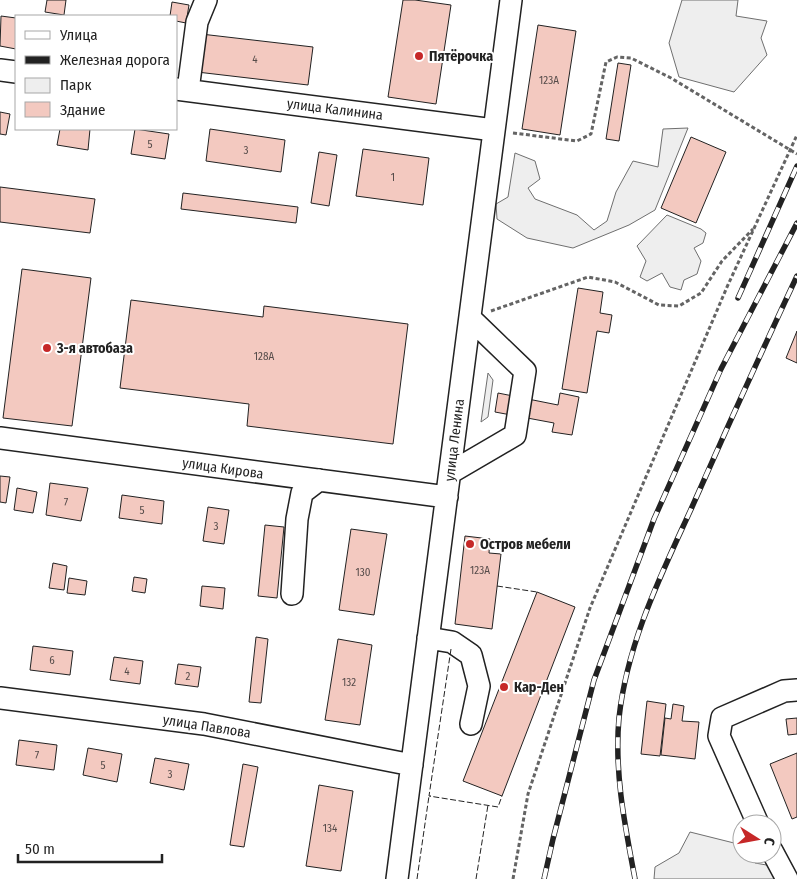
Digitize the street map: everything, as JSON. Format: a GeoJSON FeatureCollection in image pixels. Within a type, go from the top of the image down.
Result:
{"type":"FeatureCollection","features":[{"type":"Feature","properties":{"kind":"street"},"geometry":{"type":"LineString","coordinates":[[182,90],[197,22],[206,0]]}},
{"type":"Feature","properties":{"kind":"street","name":"улица Ленина"},"geometry":{"type":"LineString","coordinates":[[396,879],[511,0]]}},
{"type":"Feature","properties":{"kind":"street"},"geometry":{"type":"LineString","coordinates":[[0,70],[15,72]]}},
{"type":"Feature","properties":{"kind":"street","name":"улица Калинина"},"geometry":{"type":"LineString","coordinates":[[182,90],[494,130]]}},
{"type":"Feature","properties":{"kind":"street"},"geometry":{"type":"LineString","coordinates":[[450,473],[515,435],[525,371],[470,318]]}},
{"type":"Feature","properties":{"kind":"street","name":"улица Кирова"},"geometry":{"type":"LineString","coordinates":[[0,438],[447,497]]}},
{"type":"Feature","properties":{"kind":"street"},"geometry":{"type":"LineString","coordinates":[[292,594],[296,519],[302,494],[319,480]]}},
{"type":"Feature","properties":{"kind":"street"},"geometry":{"type":"LineString","coordinates":[[428,638],[452,642],[471,654],[479,686],[471,724]]}},
{"type":"Feature","properties":{"kind":"street"},"geometry":{"type":"LineString","coordinates":[[754,814],[719,736],[722,718],[784,690],[797,690]]}},
{"type":"Feature","properties":{"kind":"street","name":"улица Павлова"},"geometry":{"type":"LineString","coordinates":[[0,698],[204,724],[412,765]]}},
{"type":"Feature","properties":{"kind":"street"},"geometry":{"type":"LineString","coordinates":[[779,864],[787,879]]}},
{"type":"Feature","properties":{"kind":"path"},"geometry":{"type":"LineString","coordinates":[[494,130],[577,141],[591,134],[606,62],[617,57],[624,57],[630,58],[671,78],[797,154]]}},
{"type":"Feature","properties":{"kind":"path"},"geometry":{"type":"LineString","coordinates":[[513,879],[528,794],[590,608],[727,287],[797,135]]}},
{"type":"Feature","properties":{"kind":"path"},"geometry":{"type":"LineString","coordinates":[[470,318],[588,277],[615,282],[659,304],[679,306],[701,293],[722,261],[755,226]]}},
{"type":"Feature","properties":{"kind":"green space"},"geometry":{"type":"Polygon","coordinates":[[[682,0],[738,0],[736,16],[767,21],[761,38],[767,55],[734,92],[679,77],[669,43],[682,0]]]}},
{"type":"Feature","properties":{"kind":"green space"},"geometry":{"type":"Polygon","coordinates":[[[688,128],[655,210],[629,225],[573,248],[527,238],[497,219],[496,204],[508,197],[515,153],[535,161],[540,179],[528,188],[535,199],[577,215],[594,230],[607,221],[616,192],[633,161],[658,167],[663,129],[688,128]]]}},
{"type":"Feature","properties":{"kind":"green space"},"geometry":{"type":"Polygon","coordinates":[[[667,215],[701,229],[706,233],[703,243],[694,248],[701,261],[697,274],[684,280],[681,290],[670,287],[662,273],[647,281],[640,277],[646,261],[637,246],[667,215]]]}},
{"type":"Feature","properties":{"kind":"green space"},"geometry":{"type":"Polygon","coordinates":[[[488,373],[493,380],[488,417],[481,422],[488,373]]]}},
{"type":"Feature","properties":{"kind":"green space"},"geometry":{"type":"Polygon","coordinates":[[[690,832],[732,842],[732,864],[772,866],[777,879],[654,879],[655,867],[679,853],[690,832]]]}},
{"type":"Feature","properties":{"kind":"building"},"geometry":{"type":"Polygon","coordinates":[[[47,0],[66,0],[64,15],[45,12],[47,0]]]}},
{"type":"Feature","properties":{"kind":"building","name":"Пятёрочка"},"geometry":{"type":"Polygon","coordinates":[[[403,0],[451,5],[436,104],[388,97],[403,0]]]}},
{"type":"Feature","properties":{"kind":"building"},"geometry":{"type":"Polygon","coordinates":[[[172,2],[189,5],[186,23],[178,21],[178,15],[170,15],[172,2]]]}},
{"type":"Feature","properties":{"kind":"building"},"geometry":{"type":"Polygon","coordinates":[[[1,16],[15,18],[15,49],[0,46],[1,16]]]}},
{"type":"Feature","properties":{"kind":"building"},"geometry":{"type":"Polygon","coordinates":[[[538,25],[576,31],[560,135],[522,129],[538,25]]]}},
{"type":"Feature","properties":{"kind":"building"},"geometry":{"type":"Polygon","coordinates":[[[201,34],[313,47],[308,85],[197,72],[201,34]]]}},
{"type":"Feature","properties":{"kind":"building"},"geometry":{"type":"Polygon","coordinates":[[[618,63],[631,65],[619,141],[606,139],[618,63]]]}},
{"type":"Feature","properties":{"kind":"building"},"geometry":{"type":"Polygon","coordinates":[[[0,112],[10,114],[6,135],[0,134],[0,112]]]}},
{"type":"Feature","properties":{"kind":"building"},"geometry":{"type":"Polygon","coordinates":[[[210,129],[285,140],[281,172],[206,161],[210,129]]]}},
{"type":"Feature","properties":{"kind":"building"},"geometry":{"type":"Polygon","coordinates":[[[60,130],[90,130],[88,150],[57,145],[60,130]]]}},
{"type":"Feature","properties":{"kind":"building"},"geometry":{"type":"Polygon","coordinates":[[[135,130],[169,134],[165,159],[131,154],[135,130]]]}},
{"type":"Feature","properties":{"kind":"building"},"geometry":{"type":"Polygon","coordinates":[[[691,137],[726,152],[696,223],[661,208],[691,137]]]}},
{"type":"Feature","properties":{"kind":"building"},"geometry":{"type":"Polygon","coordinates":[[[363,149],[429,158],[423,205],[356,196],[363,149]]]}},
{"type":"Feature","properties":{"kind":"building"},"geometry":{"type":"Polygon","coordinates":[[[319,152],[337,155],[329,206],[311,203],[319,152]]]}},
{"type":"Feature","properties":{"kind":"building"},"geometry":{"type":"Polygon","coordinates":[[[0,187],[95,199],[90,233],[0,222],[0,187]]]}},
{"type":"Feature","properties":{"kind":"building"},"geometry":{"type":"Polygon","coordinates":[[[183,193],[298,207],[296,223],[181,209],[183,193]]]}},
{"type":"Feature","properties":{"kind":"building","name":"3-я автобаза"},"geometry":{"type":"Polygon","coordinates":[[[22,269],[91,278],[72,426],[3,418],[22,269]]]}},
{"type":"Feature","properties":{"kind":"building"},"geometry":{"type":"Polygon","coordinates":[[[578,288],[603,292],[600,313],[612,315],[609,333],[597,331],[587,393],[562,389],[578,288]]]}},
{"type":"Feature","properties":{"kind":"building"},"geometry":{"type":"Polygon","coordinates":[[[131,300],[263,317],[264,306],[408,324],[393,444],[247,426],[249,404],[120,388],[131,300]]]}},
{"type":"Feature","properties":{"kind":"building"},"geometry":{"type":"Polygon","coordinates":[[[797,331],[797,363],[786,358],[797,331]]]}},
{"type":"Feature","properties":{"kind":"building"},"geometry":{"type":"Polygon","coordinates":[[[498,393],[558,405],[560,393],[579,397],[572,435],[552,432],[554,423],[495,412],[498,393]]]}},
{"type":"Feature","properties":{"kind":"building"},"geometry":{"type":"Polygon","coordinates":[[[0,476],[10,477],[6,503],[0,502],[0,476]]]}},
{"type":"Feature","properties":{"kind":"building"},"geometry":{"type":"Polygon","coordinates":[[[50,483],[88,488],[81,521],[46,515],[50,483]]]}},
{"type":"Feature","properties":{"kind":"building"},"geometry":{"type":"Polygon","coordinates":[[[17,488],[37,492],[33,513],[14,510],[17,488]]]}},
{"type":"Feature","properties":{"kind":"building"},"geometry":{"type":"Polygon","coordinates":[[[122,495],[164,501],[162,524],[119,518],[122,495]]]}},
{"type":"Feature","properties":{"kind":"building"},"geometry":{"type":"Polygon","coordinates":[[[208,507],[229,510],[224,544],[203,541],[208,507]]]}},
{"type":"Feature","properties":{"kind":"building"},"geometry":{"type":"Polygon","coordinates":[[[265,525],[284,527],[277,598],[258,596],[265,525]]]}},
{"type":"Feature","properties":{"kind":"building"},"geometry":{"type":"Polygon","coordinates":[[[351,529],[387,534],[374,615],[339,610],[351,529]]]}},
{"type":"Feature","properties":{"kind":"building"},"geometry":{"type":"Polygon","coordinates":[[[465,536],[490,539],[489,553],[501,554],[492,629],[455,624],[465,536]]]}},
{"type":"Feature","properties":{"kind":"building"},"geometry":{"type":"Polygon","coordinates":[[[53,563],[67,566],[64,590],[49,588],[53,563]]]}},
{"type":"Feature","properties":{"kind":"building"},"geometry":{"type":"Polygon","coordinates":[[[134,577],[147,579],[145,593],[132,591],[134,577]]]}},
{"type":"Feature","properties":{"kind":"building"},"geometry":{"type":"Polygon","coordinates":[[[69,578],[87,581],[85,595],[67,593],[69,578]]]}},
{"type":"Feature","properties":{"kind":"building"},"geometry":{"type":"Polygon","coordinates":[[[202,586],[225,588],[223,609],[200,606],[202,586]]]}},
{"type":"Feature","properties":{"kind":"building"},"geometry":{"type":"Polygon","coordinates":[[[537,592],[575,607],[502,796],[463,781],[537,592]]]}},
{"type":"Feature","properties":{"kind":"building"},"geometry":{"type":"Polygon","coordinates":[[[256,637],[268,639],[261,703],[249,702],[256,637]]]}},
{"type":"Feature","properties":{"kind":"building"},"geometry":{"type":"Polygon","coordinates":[[[338,639],[372,645],[360,725],[325,720],[338,639]]]}},
{"type":"Feature","properties":{"kind":"building"},"geometry":{"type":"Polygon","coordinates":[[[33,646],[73,651],[70,675],[30,670],[33,646]]]}},
{"type":"Feature","properties":{"kind":"building"},"geometry":{"type":"Polygon","coordinates":[[[114,657],[143,661],[140,684],[110,680],[114,657]]]}},
{"type":"Feature","properties":{"kind":"building"},"geometry":{"type":"Polygon","coordinates":[[[178,664],[201,667],[198,687],[175,684],[178,664]]]}},
{"type":"Feature","properties":{"kind":"building"},"geometry":{"type":"Polygon","coordinates":[[[647,701],[666,704],[660,756],[641,754],[647,701]]]}},
{"type":"Feature","properties":{"kind":"building"},"geometry":{"type":"Polygon","coordinates":[[[673,704],[684,706],[682,721],[699,722],[695,759],[661,755],[665,718],[671,719],[673,704]]]}},
{"type":"Feature","properties":{"kind":"building"},"geometry":{"type":"Polygon","coordinates":[[[797,718],[797,734],[788,735],[786,719],[797,718]]]}},
{"type":"Feature","properties":{"kind":"building"},"geometry":{"type":"Polygon","coordinates":[[[19,740],[57,745],[54,770],[16,765],[19,740]]]}},
{"type":"Feature","properties":{"kind":"building"},"geometry":{"type":"Polygon","coordinates":[[[88,748],[122,754],[117,782],[83,775],[88,748]]]}},
{"type":"Feature","properties":{"kind":"building"},"geometry":{"type":"Polygon","coordinates":[[[797,753],[797,817],[792,819],[770,764],[797,753]]]}},
{"type":"Feature","properties":{"kind":"building"},"geometry":{"type":"Polygon","coordinates":[[[155,758],[189,764],[184,790],[150,783],[155,758]]]}},
{"type":"Feature","properties":{"kind":"building"},"geometry":{"type":"Polygon","coordinates":[[[243,764],[258,767],[244,847],[230,845],[243,764]]]}},
{"type":"Feature","properties":{"kind":"building"},"geometry":{"type":"Polygon","coordinates":[[[319,785],[353,791],[341,871],[306,866],[319,785]]]}},
{"type":"Feature","properties":{"kind":"railway"},"geometry":{"type":"LineString","coordinates":[[738,298],[797,166]]}},
{"type":"Feature","properties":{"kind":"railway"},"geometry":{"type":"LineString","coordinates":[[544,879],[594,680],[654,519],[721,369],[797,223]]}},
{"type":"Feature","properties":{"kind":"railway"},"geometry":{"type":"LineString","coordinates":[[635,879],[621,799],[618,758],[619,718],[629,663],[657,584],[797,276]]}},
{"type":"Feature","properties":{"kind":"fence"},"geometry":{"type":"LineString","coordinates":[[497,586],[537,592]]}},
{"type":"Feature","properties":{"kind":"fence"},"geometry":{"type":"LineString","coordinates":[[451,649],[429,796],[498,807],[502,796]]}},
{"type":"Feature","properties":{"kind":"fence"},"geometry":{"type":"LineString","coordinates":[[417,879],[429,796],[431,796]]}},
{"type":"Feature","properties":{"kind":"fence"},"geometry":{"type":"LineString","coordinates":[[476,879],[488,805]]}},
{"type":"Feature","properties":{"kind":"place","name":"Пятёрочка"},"geometry":{"type":"Point","coordinates":[419,56]}},
{"type":"Feature","properties":{"kind":"place","name":"3-я автобаза"},"geometry":{"type":"Point","coordinates":[47,348]}},
{"type":"Feature","properties":{"kind":"place","name":"Остров мебели"},"geometry":{"type":"Point","coordinates":[470,544]}},
{"type":"Feature","properties":{"kind":"place","name":"Кар-Ден"},"geometry":{"type":"Point","coordinates":[504,687]}}]}
